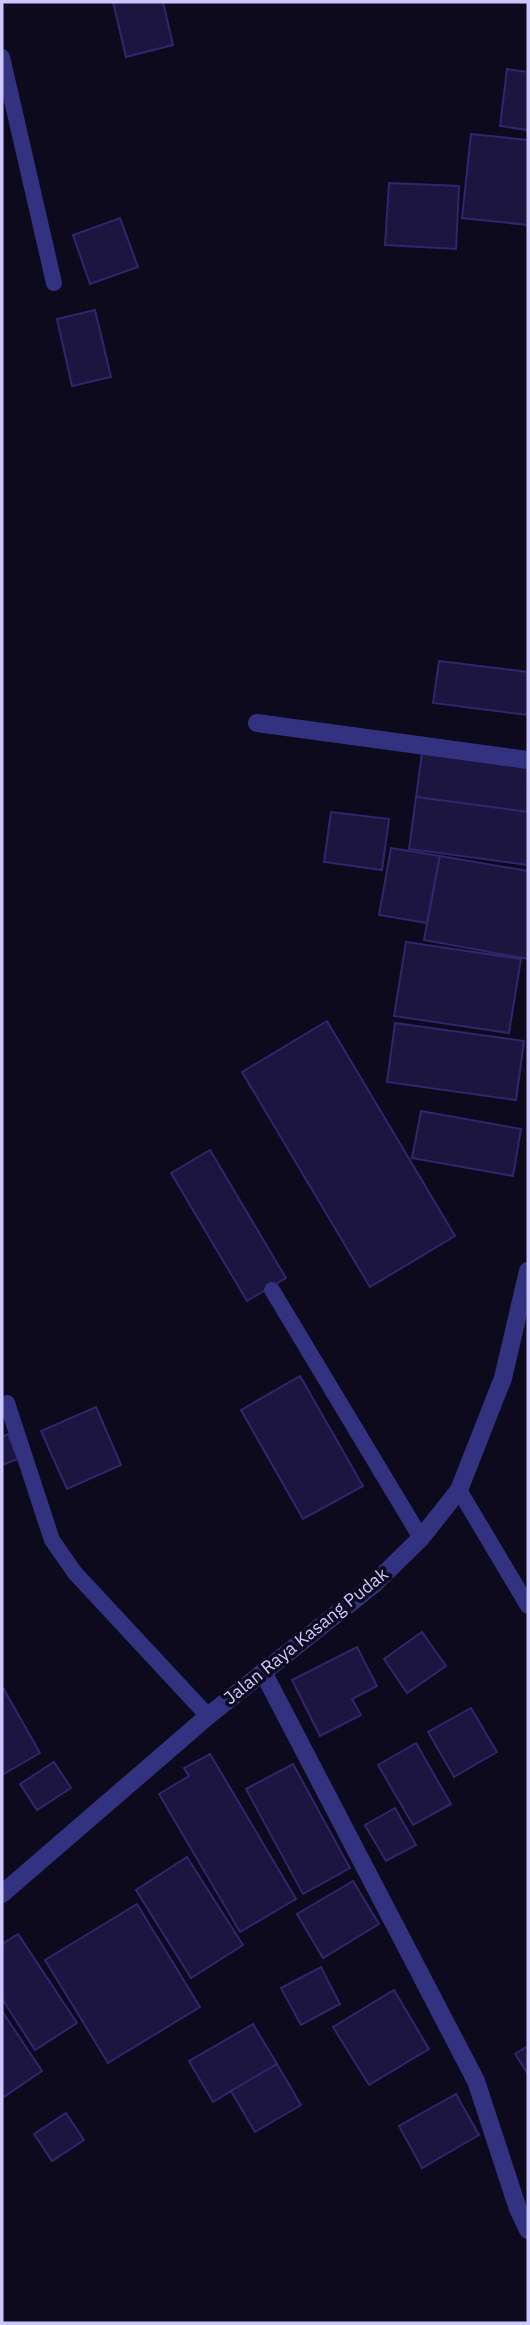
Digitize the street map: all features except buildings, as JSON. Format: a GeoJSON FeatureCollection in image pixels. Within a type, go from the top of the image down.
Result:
{"type":"FeatureCollection","features":[{"type":"Feature","properties":{"kind":"street"},"geometry":{"type":"LineString","coordinates":[[257,723],[528,760]]}},
{"type":"Feature","properties":{"kind":"street","name":"Jalan Raya Kasang Pudak"},"geometry":{"type":"LineString","coordinates":[[2,1894],[208,1716],[373,1585],[421,1538],[459,1490],[503,1378],[528,1272]]}},
{"type":"Feature","properties":{"kind":"street"},"geometry":{"type":"LineString","coordinates":[[263,1672],[476,2081],[526,2221]]}},
{"type":"Feature","properties":{"kind":"lane"},"geometry":{"type":"LineString","coordinates":[[2,57],[54,283]]}},
{"type":"Feature","properties":{"kind":"lane"},"geometry":{"type":"LineString","coordinates":[[272,1290],[421,1538]]}},
{"type":"Feature","properties":{"kind":"lane"},"geometry":{"type":"LineString","coordinates":[[7,1403],[52,1539],[75,1573],[208,1716]]}},
{"type":"Feature","properties":{"kind":"lane"},"geometry":{"type":"LineString","coordinates":[[459,1490],[528,1606]]}}]}
